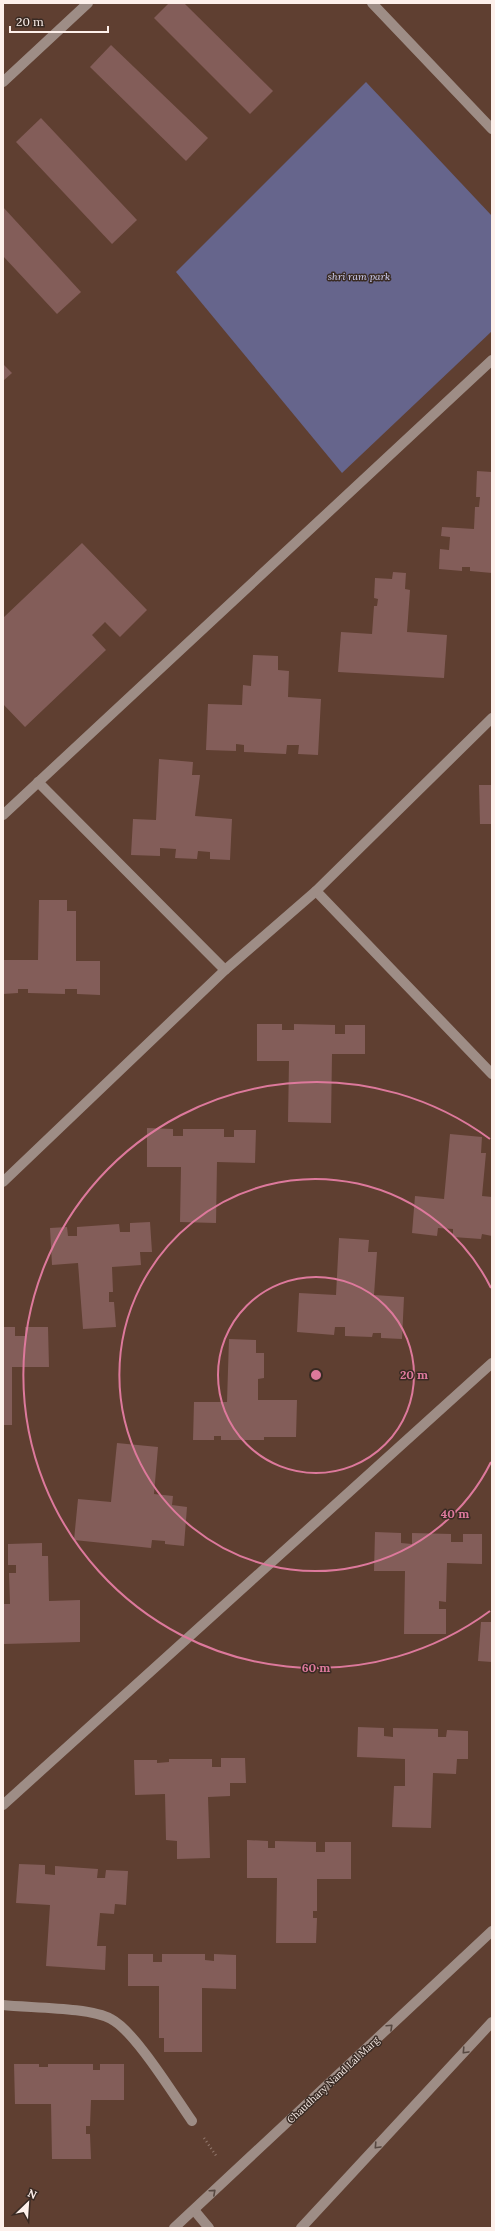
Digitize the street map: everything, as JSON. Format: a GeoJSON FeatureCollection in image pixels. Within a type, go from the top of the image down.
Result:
{"type":"FeatureCollection","features":[{"type":"Feature","properties":{"kind":"street"},"geometry":{"type":"LineString","coordinates":[[3,82],[88,3]]}},
{"type":"Feature","properties":{"kind":"street"},"geometry":{"type":"LineString","coordinates":[[372,3],[492,129]]}},
{"type":"Feature","properties":{"kind":"street"},"geometry":{"type":"LineString","coordinates":[[3,815],[492,360]]}},
{"type":"Feature","properties":{"kind":"street"},"geometry":{"type":"LineString","coordinates":[[3,1182],[225,970],[316,891],[492,718]]}},
{"type":"Feature","properties":{"kind":"street"},"geometry":{"type":"LineString","coordinates":[[38,782],[225,970]]}},
{"type":"Feature","properties":{"kind":"street"},"geometry":{"type":"LineString","coordinates":[[316,891],[492,1074]]}},
{"type":"Feature","properties":{"kind":"street"},"geometry":{"type":"LineString","coordinates":[[3,1804],[492,1363]]}},
{"type":"Feature","properties":{"kind":"street","name":"Chaudhary Nand Lal Marg"},"geometry":{"type":"LineString","coordinates":[[174,2228],[492,1931]]}},
{"type":"Feature","properties":{"kind":"street"},"geometry":{"type":"LineString","coordinates":[[3,2006],[93,2013],[112,2019],[130,2035],[192,2121]]}},
{"type":"Feature","properties":{"kind":"street"},"geometry":{"type":"LineString","coordinates":[[301,2228],[492,2022]]}},
{"type":"Feature","properties":{"kind":"street"},"geometry":{"type":"LineString","coordinates":[[194,2210],[209,2228]]}},
{"type":"Feature","properties":{"kind":"path"},"geometry":{"type":"LineString","coordinates":[[192,2121],[231,2176]]}},
{"type":"Feature","properties":{"kind":"green space","name":"shri ram park"},"geometry":{"type":"Polygon","coordinates":[[[366,82],[492,216],[492,331],[342,473],[176,272],[366,82]]]}},
{"type":"Feature","properties":{"kind":"building"},"geometry":{"type":"Polygon","coordinates":[[[169,3],[184,3],[273,91],[250,114],[154,18],[169,3]]]}},
{"type":"Feature","properties":{"kind":"building"},"geometry":{"type":"Polygon","coordinates":[[[111,45],[208,138],[186,161],[90,67],[111,45]]]}},
{"type":"Feature","properties":{"kind":"building"},"geometry":{"type":"Polygon","coordinates":[[[41,118],[137,220],[112,244],[16,142],[41,118]]]}},
{"type":"Feature","properties":{"kind":"building"},"geometry":{"type":"Polygon","coordinates":[[[3,207],[81,292],[57,314],[3,256],[3,207]]]}},
{"type":"Feature","properties":{"kind":"building"},"geometry":{"type":"Polygon","coordinates":[[[3,364],[12,373],[3,381],[3,364]]]}},
{"type":"Feature","properties":{"kind":"building"},"geometry":{"type":"Polygon","coordinates":[[[477,471],[492,472],[492,573],[470,571],[470,567],[462,567],[462,571],[439,569],[440,549],[449,550],[450,537],[441,536],[442,527],[474,529],[475,507],[479,507],[480,497],[476,497],[477,471]]]}},
{"type":"Feature","properties":{"kind":"building"},"geometry":{"type":"Polygon","coordinates":[[[82,543],[147,610],[120,637],[105,622],[92,635],[106,650],[25,727],[3,704],[3,618],[82,543]]]}},
{"type":"Feature","properties":{"kind":"building"},"geometry":{"type":"Polygon","coordinates":[[[393,572],[406,573],[405,589],[410,590],[407,632],[447,635],[444,678],[338,672],[341,632],[372,634],[374,606],[377,606],[378,599],[374,598],[375,578],[392,579],[393,572]]]}},
{"type":"Feature","properties":{"kind":"building"},"geometry":{"type":"Polygon","coordinates":[[[253,655],[278,656],[278,670],[289,671],[288,697],[321,699],[318,755],[298,754],[299,745],[287,745],[286,754],[244,752],[244,745],[236,744],[236,751],[206,750],[208,704],[242,705],[243,685],[251,686],[253,655]]]}},
{"type":"Feature","properties":{"kind":"building"},"geometry":{"type":"Polygon","coordinates":[[[159,759],[193,762],[192,775],[200,775],[195,816],[232,819],[230,860],[210,859],[210,852],[198,851],[197,859],[175,858],[176,849],[160,848],[160,856],[131,855],[133,819],[156,820],[159,759]]]}},
{"type":"Feature","properties":{"kind":"building"},"geometry":{"type":"Polygon","coordinates":[[[479,785],[492,785],[492,824],[480,824],[479,785]]]}},
{"type":"Feature","properties":{"kind":"building"},"geometry":{"type":"Polygon","coordinates":[[[39,900],[67,900],[67,911],[76,911],[76,961],[100,961],[100,995],[77,994],[77,989],[65,989],[65,994],[28,993],[28,989],[18,989],[18,993],[3,994],[3,960],[38,960],[39,900]]]}},
{"type":"Feature","properties":{"kind":"building"},"geometry":{"type":"Polygon","coordinates":[[[257,1024],[282,1024],[282,1030],[294,1030],[294,1024],[335,1025],[335,1034],[345,1034],[345,1025],[365,1025],[365,1054],[332,1054],[331,1123],[288,1122],[289,1061],[257,1061],[257,1024]]]}},
{"type":"Feature","properties":{"kind":"building"},"geometry":{"type":"Polygon","coordinates":[[[147,1128],[173,1129],[173,1136],[183,1136],[183,1129],[224,1129],[224,1137],[234,1137],[234,1130],[256,1130],[255,1163],[217,1162],[216,1223],[180,1222],[181,1167],[147,1167],[147,1128]]]}},
{"type":"Feature","properties":{"kind":"building"},"geometry":{"type":"Polygon","coordinates":[[[450,1134],[482,1137],[481,1153],[486,1153],[482,1196],[492,1197],[492,1236],[482,1234],[481,1239],[453,1237],[453,1229],[438,1228],[437,1236],[412,1233],[415,1196],[444,1199],[450,1134]]]}},
{"type":"Feature","properties":{"kind":"building"},"geometry":{"type":"Polygon","coordinates":[[[150,1222],[152,1252],[140,1252],[141,1265],[112,1267],[113,1292],[109,1292],[109,1302],[114,1302],[116,1327],[83,1329],[78,1263],[52,1265],[50,1228],[67,1227],[68,1236],[77,1236],[77,1227],[119,1224],[120,1232],[130,1232],[130,1223],[150,1222]]]}},
{"type":"Feature","properties":{"kind":"building"},"geometry":{"type":"Polygon","coordinates":[[[339,1238],[369,1240],[368,1252],[377,1252],[374,1295],[404,1297],[402,1339],[381,1338],[381,1333],[373,1333],[372,1337],[345,1336],[345,1327],[335,1327],[334,1335],[297,1332],[299,1293],[336,1295],[339,1238]]]}},
{"type":"Feature","properties":{"kind":"building"},"geometry":{"type":"Polygon","coordinates":[[[3,1327],[15,1327],[15,1336],[25,1336],[25,1327],[48,1327],[49,1367],[12,1367],[12,1425],[3,1425],[3,1327]]]}},
{"type":"Feature","properties":{"kind":"building"},"geometry":{"type":"Polygon","coordinates":[[[229,1339],[256,1340],[256,1353],[264,1353],[264,1378],[258,1379],[258,1400],[297,1400],[296,1437],[264,1437],[264,1440],[221,1440],[221,1436],[214,1436],[214,1440],[193,1440],[194,1402],[227,1402],[229,1339]]]}},
{"type":"Feature","properties":{"kind":"building"},"geometry":{"type":"Polygon","coordinates":[[[117,1443],[158,1447],[154,1494],[173,1496],[172,1505],[187,1507],[184,1546],[165,1544],[165,1541],[152,1540],[151,1548],[74,1540],[78,1499],[111,1502],[117,1443]]]}},
{"type":"Feature","properties":{"kind":"building"},"geometry":{"type":"Polygon","coordinates":[[[375,1532],[401,1533],[401,1543],[412,1544],[412,1533],[451,1534],[451,1542],[463,1542],[463,1534],[482,1534],[482,1564],[447,1563],[446,1602],[439,1601],[439,1609],[446,1609],[446,1634],[404,1634],[405,1571],[374,1571],[375,1532]]]}},
{"type":"Feature","properties":{"kind":"building"},"geometry":{"type":"Polygon","coordinates":[[[42,1543],[42,1556],[48,1556],[49,1601],[80,1600],[80,1642],[3,1644],[3,1604],[10,1604],[9,1573],[16,1573],[16,1565],[8,1565],[8,1544],[42,1543]]]}},
{"type":"Feature","properties":{"kind":"building"},"geometry":{"type":"Polygon","coordinates":[[[481,1622],[492,1622],[492,1662],[478,1661],[481,1622]]]}},
{"type":"Feature","properties":{"kind":"building"},"geometry":{"type":"Polygon","coordinates":[[[358,1727],[384,1728],[384,1736],[393,1737],[393,1728],[438,1729],[438,1737],[446,1737],[447,1730],[468,1731],[468,1759],[457,1759],[456,1774],[433,1773],[431,1828],[392,1827],[394,1786],[405,1786],[405,1759],[357,1757],[358,1727]]]}},
{"type":"Feature","properties":{"kind":"building"},"geometry":{"type":"Polygon","coordinates":[[[221,1758],[245,1758],[246,1783],[230,1783],[230,1796],[208,1797],[210,1858],[177,1859],[177,1841],[166,1840],[165,1794],[135,1795],[134,1760],[157,1760],[157,1763],[169,1762],[169,1759],[212,1759],[212,1767],[221,1767],[221,1758]]]}},
{"type":"Feature","properties":{"kind":"building"},"geometry":{"type":"Polygon","coordinates":[[[247,1840],[268,1841],[268,1848],[275,1848],[275,1841],[316,1842],[316,1852],[325,1852],[325,1842],[351,1842],[351,1879],[317,1879],[317,1911],[313,1911],[313,1918],[317,1918],[316,1943],[276,1943],[277,1878],[247,1878],[247,1840]]]}},
{"type":"Feature","properties":{"kind":"building"},"geometry":{"type":"Polygon","coordinates":[[[19,1864],[45,1865],[45,1874],[55,1875],[55,1866],[98,1869],[97,1878],[105,1878],[106,1870],[128,1871],[126,1905],[115,1904],[114,1914],[100,1913],[97,1946],[106,1946],[105,1970],[46,1966],[50,1905],[16,1903],[19,1864]]]}},
{"type":"Feature","properties":{"kind":"building"},"geometry":{"type":"Polygon","coordinates":[[[128,1954],[153,1954],[153,1962],[162,1962],[162,1954],[205,1954],[205,1960],[214,1961],[214,1954],[236,1955],[236,1989],[202,1988],[202,2052],[164,2052],[164,2038],[159,2038],[159,1986],[128,1986],[128,1954]]]}},
{"type":"Feature","properties":{"kind":"building"},"geometry":{"type":"Polygon","coordinates":[[[14,2064],[39,2064],[39,2067],[48,2067],[48,2064],[93,2064],[93,2070],[100,2070],[100,2064],[124,2064],[124,2100],[91,2100],[90,2126],[86,2126],[86,2134],[90,2134],[91,2159],[52,2159],[51,2104],[15,2104],[14,2064]]]}}]}
